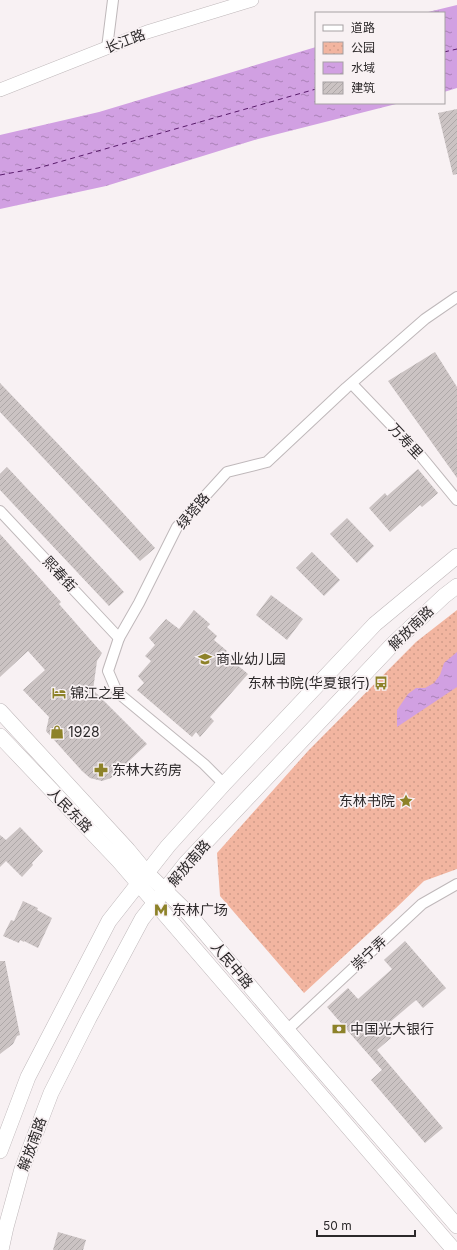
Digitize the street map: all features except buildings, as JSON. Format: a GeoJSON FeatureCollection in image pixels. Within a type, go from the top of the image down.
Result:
{"type":"FeatureCollection","features":[{"type":"Feature","properties":{"kind":"main road","name":"解放南路"},"geometry":{"type":"LineString","coordinates":[[0,1151],[28,1077],[109,921],[168,846],[224,784],[375,624],[457,556]]}},
{"type":"Feature","properties":{"kind":"main road","name":"解放南路"},"geometry":{"type":"LineString","coordinates":[[1,1250],[22,1169],[51,1093],[142,919],[186,863],[393,644],[444,596],[457,586]]}},
{"type":"Feature","properties":{"kind":"main road","name":"人民中路"},"geometry":{"type":"LineString","coordinates":[[0,711],[128,850],[155,904],[454,1250]]}},
{"type":"Feature","properties":{"kind":"main road","name":"人民东路"},"geometry":{"type":"LineString","coordinates":[[0,736],[119,861],[143,879]]}},
{"type":"Feature","properties":{"kind":"main road","name":"人民中路"},"geometry":{"type":"LineString","coordinates":[[143,879],[165,891],[188,913],[457,1226]]}},
{"type":"Feature","properties":{"kind":"street"},"geometry":{"type":"LineString","coordinates":[[107,48],[113,0]]}},
{"type":"Feature","properties":{"kind":"street","name":"长江路"},"geometry":{"type":"LineString","coordinates":[[0,90],[147,32],[252,0]]}},
{"type":"Feature","properties":{"kind":"street","name":"绿塔路"},"geometry":{"type":"LineString","coordinates":[[224,784],[204,764],[117,692],[108,671],[119,638],[139,603],[177,527],[227,472],[267,462],[346,388],[425,320],[457,297]]}},
{"type":"Feature","properties":{"kind":"street","name":"万寿里"},"geometry":{"type":"LineString","coordinates":[[352,384],[420,455],[457,500]]}},
{"type":"Feature","properties":{"kind":"street","name":"熙春街"},"geometry":{"type":"LineString","coordinates":[[0,511],[119,638]]}},
{"type":"Feature","properties":{"kind":"street","name":"崇宁弄"},"geometry":{"type":"LineString","coordinates":[[287,1030],[422,904],[457,884]]}},
{"type":"Feature","properties":{"kind":"green space"},"geometry":{"type":"Polygon","coordinates":[[[457,610],[457,869],[424,881],[304,993],[220,896],[217,853],[308,751],[416,642],[457,610]]]}},
{"type":"Feature","properties":{"kind":"water"},"geometry":{"type":"Polygon","coordinates":[[[457,5],[457,88],[445,92],[445,12],[428,12],[457,5]]]}},
{"type":"Feature","properties":{"kind":"water"},"geometry":{"type":"Polygon","coordinates":[[[315,47],[315,104],[396,104],[258,139],[106,186],[0,209],[0,135],[99,112],[315,47]]]}},
{"type":"Feature","properties":{"kind":"water"},"geometry":{"type":"Polygon","coordinates":[[[457,652],[457,687],[397,727],[397,710],[408,694],[416,688],[425,688],[434,683],[440,675],[444,663],[457,652]]]}},
{"type":"Feature","properties":{"kind":"ferry route"},"geometry":{"type":"LineString","coordinates":[[445,52],[457,49]]}},
{"type":"Feature","properties":{"kind":"ferry route"},"geometry":{"type":"LineString","coordinates":[[0,175],[38,168],[315,89]]}},
{"type":"Feature","properties":{"kind":"place","name":"商业幼儿园"},"geometry":{"type":"Point","coordinates":[205,659]}},
{"type":"Feature","properties":{"kind":"place","name":"东林书院(华夏银行)"},"geometry":{"type":"Point","coordinates":[381,683]}},
{"type":"Feature","properties":{"kind":"place","name":"锦江之星"},"geometry":{"type":"Point","coordinates":[59,693]}},
{"type":"Feature","properties":{"kind":"place","name":"1928"},"geometry":{"type":"Point","coordinates":[57,732]}},
{"type":"Feature","properties":{"kind":"place","name":"东林大药房"},"geometry":{"type":"Point","coordinates":[101,770]}},
{"type":"Feature","properties":{"kind":"place","name":"东林书院"},"geometry":{"type":"Point","coordinates":[406,801]}},
{"type":"Feature","properties":{"kind":"place","name":"东林广场"},"geometry":{"type":"Point","coordinates":[161,910]}},
{"type":"Feature","properties":{"kind":"place","name":"中国光大银行"},"geometry":{"type":"Point","coordinates":[339,1029]}}]}
